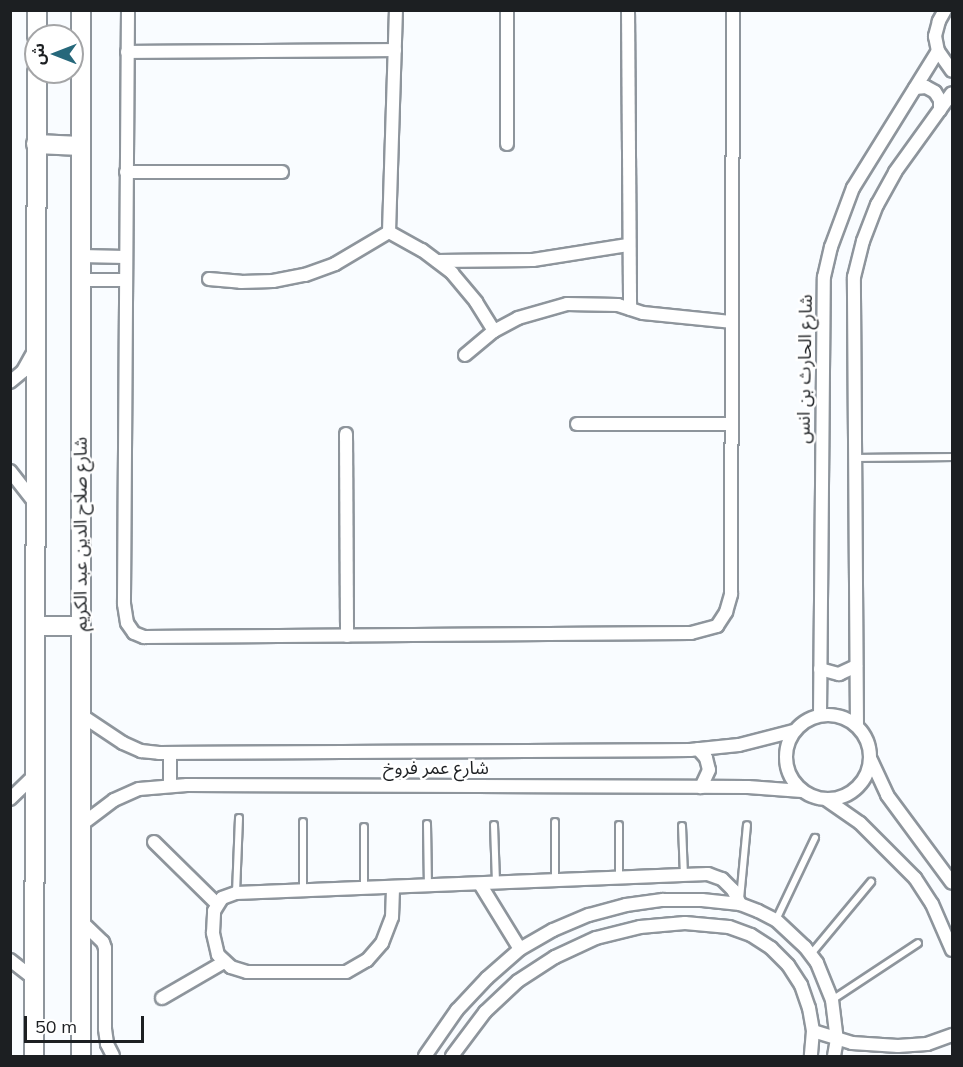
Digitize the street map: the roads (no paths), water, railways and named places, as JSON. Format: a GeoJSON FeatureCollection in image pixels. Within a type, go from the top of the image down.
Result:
{"type":"FeatureCollection","features":[{"type":"Feature","properties":{"kind":"main road","name":"شارع صلاح الدين عبد الكريم"},"geometry":{"type":"LineString","coordinates":[[81,10],[81,1056]]}},
{"type":"Feature","properties":{"kind":"main road"},"geometry":{"type":"LineString","coordinates":[[34,1056],[37,84]]}},
{"type":"Feature","properties":{"kind":"main road"},"geometry":{"type":"LineString","coordinates":[[36,144],[81,146]]}},
{"type":"Feature","properties":{"kind":"main road"},"geometry":{"type":"LineString","coordinates":[[34,626],[81,627]]}},
{"type":"Feature","properties":{"kind":"street"},"geometry":{"type":"LineString","coordinates":[[128,10],[124,604],[128,623],[134,633],[144,637],[692,633],[717,626],[726,612],[731,594],[732,10]]}},
{"type":"Feature","properties":{"kind":"street"},"geometry":{"type":"LineString","coordinates":[[389,232],[396,10]]}},
{"type":"Feature","properties":{"kind":"street"},"geometry":{"type":"LineString","coordinates":[[507,10],[507,144]]}},
{"type":"Feature","properties":{"kind":"street"},"geometry":{"type":"LineString","coordinates":[[628,10],[630,309]]}},
{"type":"Feature","properties":{"kind":"street"},"geometry":{"type":"LineString","coordinates":[[945,10],[935,36],[938,51],[952,71]]}},
{"type":"Feature","properties":{"kind":"street"},"geometry":{"type":"LineString","coordinates":[[127,52],[395,50]]}},
{"type":"Feature","properties":{"kind":"street","name":"شارع الحارث بن انس"},"geometry":{"type":"LineString","coordinates":[[820,715],[824,277],[831,247],[854,188],[938,51]]}},
{"type":"Feature","properties":{"kind":"street"},"geometry":{"type":"LineString","coordinates":[[915,88],[926,87],[935,92],[940,100],[940,110]]}},
{"type":"Feature","properties":{"kind":"street"},"geometry":{"type":"LineString","coordinates":[[857,726],[854,278],[863,241],[877,205],[895,172],[952,93]]}},
{"type":"Feature","properties":{"kind":"street"},"geometry":{"type":"LineString","coordinates":[[126,172],[282,172]]}},
{"type":"Feature","properties":{"kind":"street"},"geometry":{"type":"LineString","coordinates":[[389,232],[437,261],[476,302],[494,331]]}},
{"type":"Feature","properties":{"kind":"street"},"geometry":{"type":"LineString","coordinates":[[209,279],[252,282],[305,275],[335,264],[389,232]]}},
{"type":"Feature","properties":{"kind":"street"},"geometry":{"type":"LineString","coordinates":[[437,261],[533,260],[628,245]]}},
{"type":"Feature","properties":{"kind":"street"},"geometry":{"type":"LineString","coordinates":[[81,256],[125,257]]}},
{"type":"Feature","properties":{"kind":"street"},"geometry":{"type":"LineString","coordinates":[[81,280],[125,280]]}},
{"type":"Feature","properties":{"kind":"street"},"geometry":{"type":"LineString","coordinates":[[465,355],[494,331],[518,318],[567,304],[593,302],[643,312],[731,322]]}},
{"type":"Feature","properties":{"kind":"street"},"geometry":{"type":"LineString","coordinates":[[10,382],[23,371],[36,348]]}},
{"type":"Feature","properties":{"kind":"street"},"geometry":{"type":"LineString","coordinates":[[577,424],[731,424]]}},
{"type":"Feature","properties":{"kind":"street"},"geometry":{"type":"LineString","coordinates":[[346,434],[347,636]]}},
{"type":"Feature","properties":{"kind":"street"},"geometry":{"type":"LineString","coordinates":[[10,471],[35,503]]}},
{"type":"Feature","properties":{"kind":"street"},"geometry":{"type":"LineString","coordinates":[[820,669],[839,674],[856,666]]}},
{"type":"Feature","properties":{"kind":"street","name":"شارع عمر فروخ"},"geometry":{"type":"LineString","coordinates":[[81,715],[132,747],[170,753],[698,749],[739,745],[794,731]]}},
{"type":"Feature","properties":{"kind":"street"},"geometry":{"type":"LineString","coordinates":[[952,884],[887,795],[870,758],[864,735],[857,726],[840,716],[820,715],[810,718],[794,731],[785,757],[790,776],[802,791],[814,798],[827,800],[860,823],[915,878],[932,904],[952,950]]}},
{"type":"Feature","properties":{"kind":"street"},"geometry":{"type":"LineString","coordinates":[[698,749],[708,764],[708,776],[701,786]]}},
{"type":"Feature","properties":{"kind":"street"},"geometry":{"type":"LineString","coordinates":[[170,753],[170,786]]}},
{"type":"Feature","properties":{"kind":"street"},"geometry":{"type":"LineString","coordinates":[[827,800],[852,792],[868,771],[870,758]]}},
{"type":"Feature","properties":{"kind":"street"},"geometry":{"type":"LineString","coordinates":[[10,799],[34,776]]}},
{"type":"Feature","properties":{"kind":"street","name":"شارع عمر فروخ"},"geometry":{"type":"LineString","coordinates":[[81,825],[114,800],[139,789],[170,786],[748,786],[802,791]]}},
{"type":"Feature","properties":{"kind":"street"},"geometry":{"type":"LineString","coordinates":[[154,842],[217,904]]}},
{"type":"Feature","properties":{"kind":"street"},"geometry":{"type":"LineString","coordinates":[[393,889],[392,917],[382,944],[367,960],[346,972],[247,972],[231,967],[219,955],[213,933],[217,904],[229,894],[236,893],[393,889],[708,874],[722,879],[733,890],[740,904]]}},
{"type":"Feature","properties":{"kind":"street"},"geometry":{"type":"LineString","coordinates":[[480,884],[520,949]]}},
{"type":"Feature","properties":{"kind":"street"},"geometry":{"type":"LineString","coordinates":[[425,1056],[457,1010],[487,978],[520,949],[562,926],[626,905],[663,900],[702,900],[740,904],[776,921],[792,933],[811,955],[826,981],[832,1000],[837,1039],[834,1056]]}},
{"type":"Feature","properties":{"kind":"street"},"geometry":{"type":"LineString","coordinates":[[81,921],[103,942],[105,948],[105,1029],[113,1056]]}},
{"type":"Feature","properties":{"kind":"street"},"geometry":{"type":"LineString","coordinates":[[452,1056],[485,1012],[518,981],[555,957],[607,936],[640,927],[685,923],[729,927],[751,935],[771,948],[788,965],[801,985],[809,1008],[813,1031],[811,1056]]}},
{"type":"Feature","properties":{"kind":"street"},"geometry":{"type":"LineString","coordinates":[[10,960],[33,978]]}},
{"type":"Feature","properties":{"kind":"street"},"geometry":{"type":"LineString","coordinates":[[162,998],[224,962]]}},
{"type":"Feature","properties":{"kind":"street"},"geometry":{"type":"LineString","coordinates":[[813,1031],[871,1046],[936,1042],[952,1035]]}},
{"type":"Feature","properties":{"kind":"lane"},"geometry":{"type":"LineString","coordinates":[[855,458],[952,457]]}},
{"type":"Feature","properties":{"kind":"lane"},"geometry":{"type":"LineString","coordinates":[[236,893],[239,818]]}},
{"type":"Feature","properties":{"kind":"lane"},"geometry":{"type":"LineString","coordinates":[[303,822],[303,891]]}},
{"type":"Feature","properties":{"kind":"lane"},"geometry":{"type":"LineString","coordinates":[[555,822],[555,881]]}},
{"type":"Feature","properties":{"kind":"lane"},"geometry":{"type":"LineString","coordinates":[[427,824],[428,887]]}},
{"type":"Feature","properties":{"kind":"lane"},"geometry":{"type":"LineString","coordinates":[[494,825],[496,884]]}},
{"type":"Feature","properties":{"kind":"lane"},"geometry":{"type":"LineString","coordinates":[[619,825],[619,878]]}},
{"type":"Feature","properties":{"kind":"lane"},"geometry":{"type":"LineString","coordinates":[[740,904],[747,825]]}},
{"type":"Feature","properties":{"kind":"lane"},"geometry":{"type":"LineString","coordinates":[[682,826],[684,875]]}},
{"type":"Feature","properties":{"kind":"lane"},"geometry":{"type":"LineString","coordinates":[[364,827],[364,889]]}},
{"type":"Feature","properties":{"kind":"lane"},"geometry":{"type":"LineString","coordinates":[[776,921],[815,838]]}},
{"type":"Feature","properties":{"kind":"lane"},"geometry":{"type":"LineString","coordinates":[[811,955],[871,882]]}},
{"type":"Feature","properties":{"kind":"lane"},"geometry":{"type":"LineString","coordinates":[[832,1000],[918,943]]}}]}
